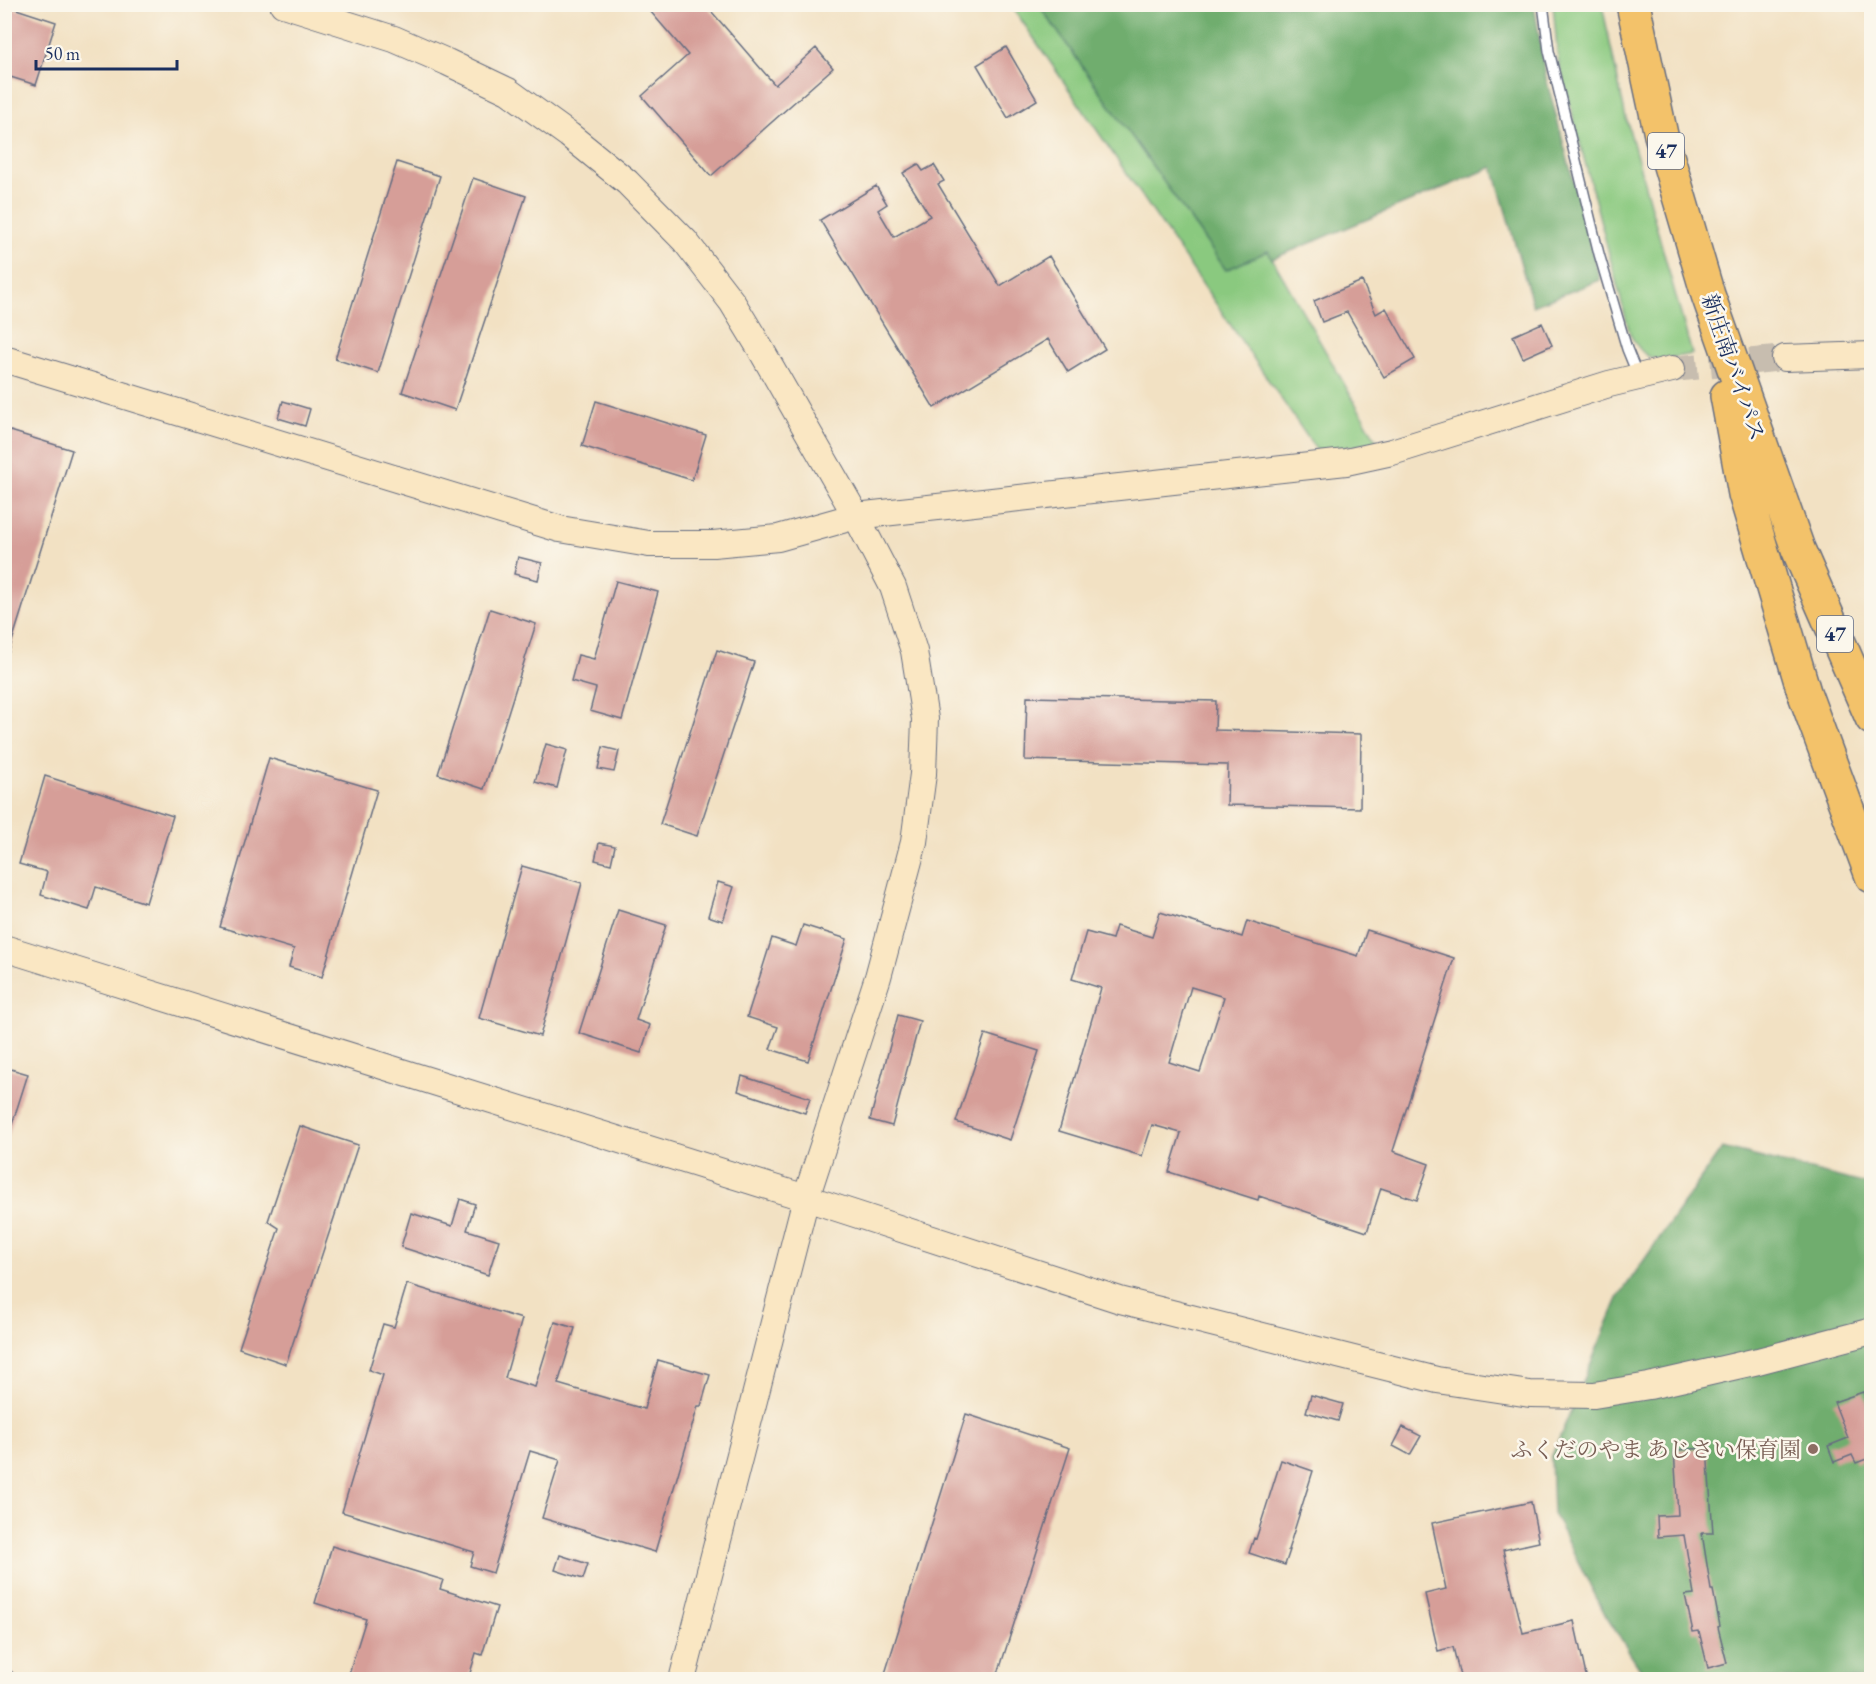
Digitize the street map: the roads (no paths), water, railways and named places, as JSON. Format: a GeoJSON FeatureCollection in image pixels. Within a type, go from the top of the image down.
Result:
{"type":"FeatureCollection","features":[{"type":"Feature","properties":{"kind":"highway","name":"新庄南バイパス"},"geometry":{"type":"LineString","coordinates":[[1633,4],[1661,135],[1708,295],[1798,549],[1872,718]]}},
{"type":"Feature","properties":{"kind":"highway"},"geometry":{"type":"LineString","coordinates":[[1708,295],[1745,494],[1804,692],[1872,876]]}},
{"type":"Feature","properties":{"kind":"highway"},"geometry":{"type":"LineString","coordinates":[[1798,549],[1872,667]]}},
{"type":"Feature","properties":{"kind":"street"},"geometry":{"type":"LineString","coordinates":[[283,4],[394,39],[508,91],[569,135],[627,182],[685,241],[732,302],[856,516],[893,587],[914,651],[925,719],[923,774],[914,842],[878,977],[806,1198],[682,1680]]}},
{"type":"Feature","properties":{"kind":"street"},"geometry":{"type":"LineString","coordinates":[[1785,358],[1872,355]]}},
{"type":"Feature","properties":{"kind":"street"},"geometry":{"type":"LineString","coordinates":[[4,359],[560,529],[649,544],[713,544],[778,538],[856,516],[1346,462],[1392,452],[1609,384],[1672,369]]}},
{"type":"Feature","properties":{"kind":"street"},"geometry":{"type":"LineString","coordinates":[[4,948],[806,1198],[1120,1300],[1437,1380],[1530,1394],[1594,1395],[1649,1386],[1758,1361],[1872,1331]]}},
{"type":"Feature","properties":{"kind":"lane"},"geometry":{"type":"LineString","coordinates":[[1543,4],[1549,51],[1599,254],[1627,349],[1638,377]]}},
{"type":"Feature","properties":{"kind":"tunnel"},"geometry":{"type":"LineString","coordinates":[[1672,369],[1785,358]]}},
{"type":"Feature","properties":{"kind":"place","name":"ふくだのやま あじさい保育園"},"geometry":{"type":"Point","coordinates":[1813,1449]}}]}
